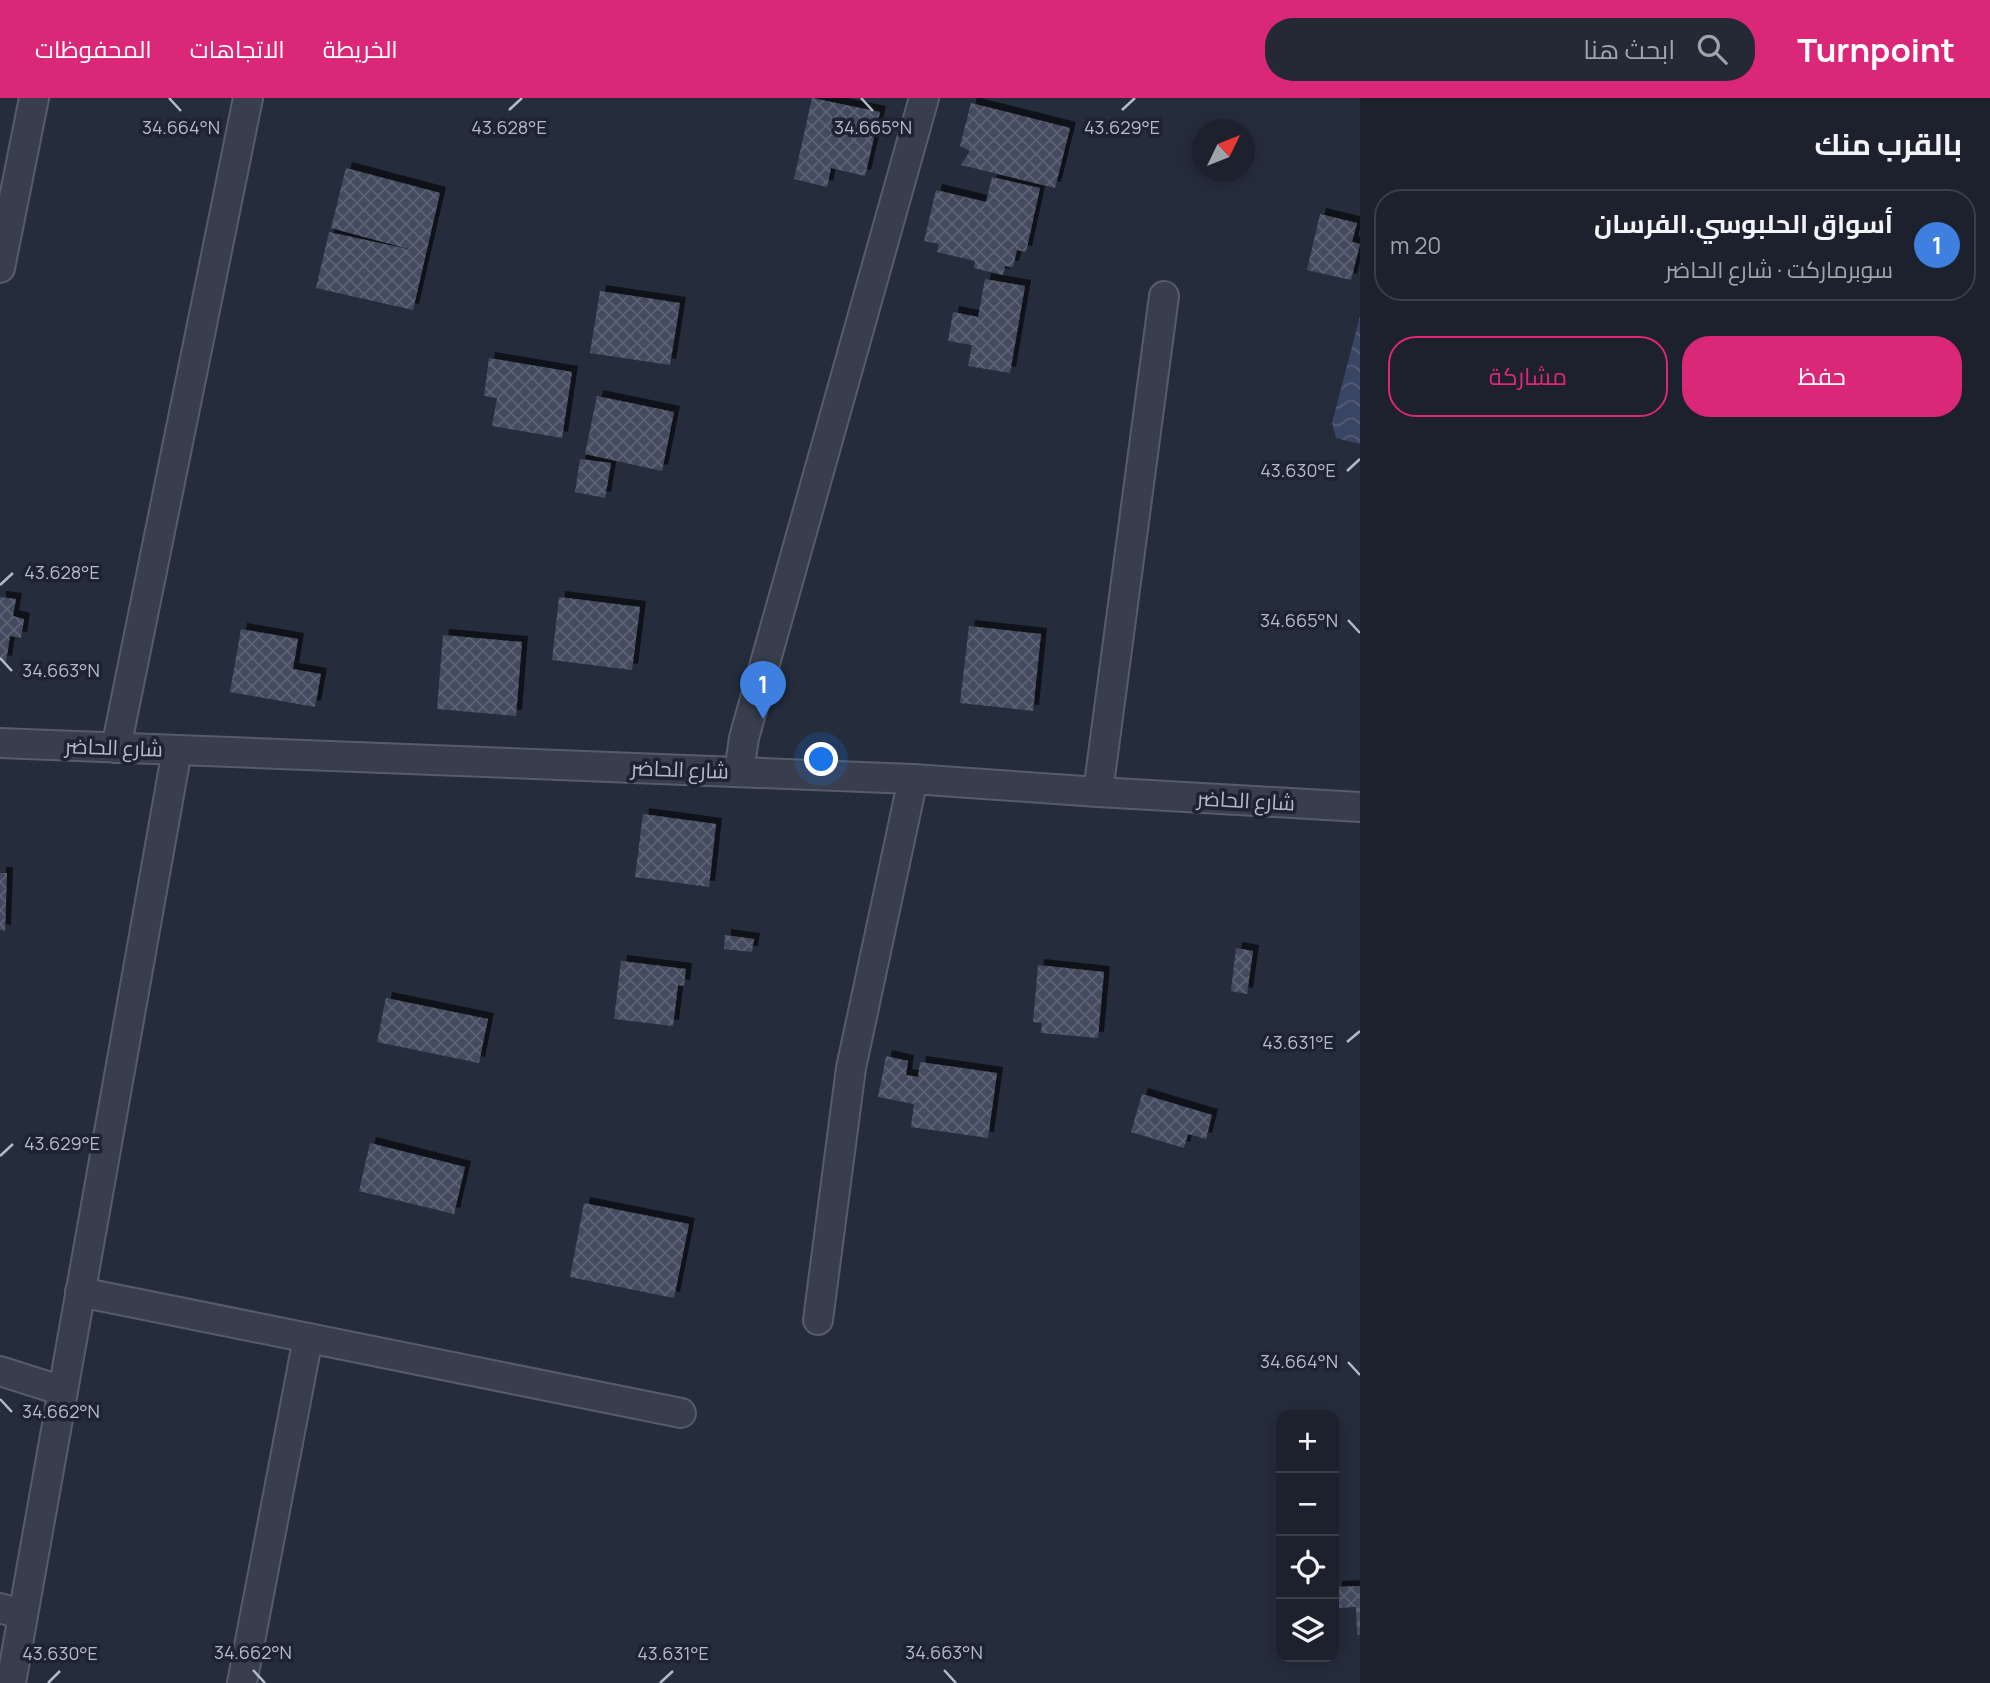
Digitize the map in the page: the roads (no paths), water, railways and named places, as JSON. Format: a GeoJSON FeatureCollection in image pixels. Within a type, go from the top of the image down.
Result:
{"type":"FeatureCollection","features":[{"type":"Feature","properties":{"kind":"street"},"geometry":{"type":"LineString","coordinates":[[0,268],[34,98]]}},
{"type":"Feature","properties":{"kind":"street"},"geometry":{"type":"LineString","coordinates":[[116,748],[248,98]]}},
{"type":"Feature","properties":{"kind":"street"},"geometry":{"type":"LineString","coordinates":[[738,772],[744,738],[924,98]]}},
{"type":"Feature","properties":{"kind":"street"},"geometry":{"type":"LineString","coordinates":[[1098,792],[1164,296]]}},
{"type":"Feature","properties":{"kind":"street","name":"شارع الحاضر"},"geometry":{"type":"LineString","coordinates":[[0,743],[913,779],[1360,807]]}},
{"type":"Feature","properties":{"kind":"street"},"geometry":{"type":"LineString","coordinates":[[11,1683],[12,1612],[63,1391],[177,750]]}},
{"type":"Feature","properties":{"kind":"street"},"geometry":{"type":"LineString","coordinates":[[818,1320],[851,1068],[913,779]]}},
{"type":"Feature","properties":{"kind":"street"},"geometry":{"type":"LineString","coordinates":[[80,1292],[681,1413]]}},
{"type":"Feature","properties":{"kind":"street"},"geometry":{"type":"LineString","coordinates":[[242,1683],[308,1338]]}},
{"type":"Feature","properties":{"kind":"street"},"geometry":{"type":"LineString","coordinates":[[0,1371],[63,1391]]}},
{"type":"Feature","properties":{"kind":"water"},"geometry":{"type":"Polygon","coordinates":[[[1360,316],[1360,444],[1336,438],[1332,423],[1360,316]]]}},
{"type":"Feature","properties":{"kind":"place","name":"أسواق الحلبوسي.الفرسان"},"geometry":{"type":"Point","coordinates":[763,719]}}]}
